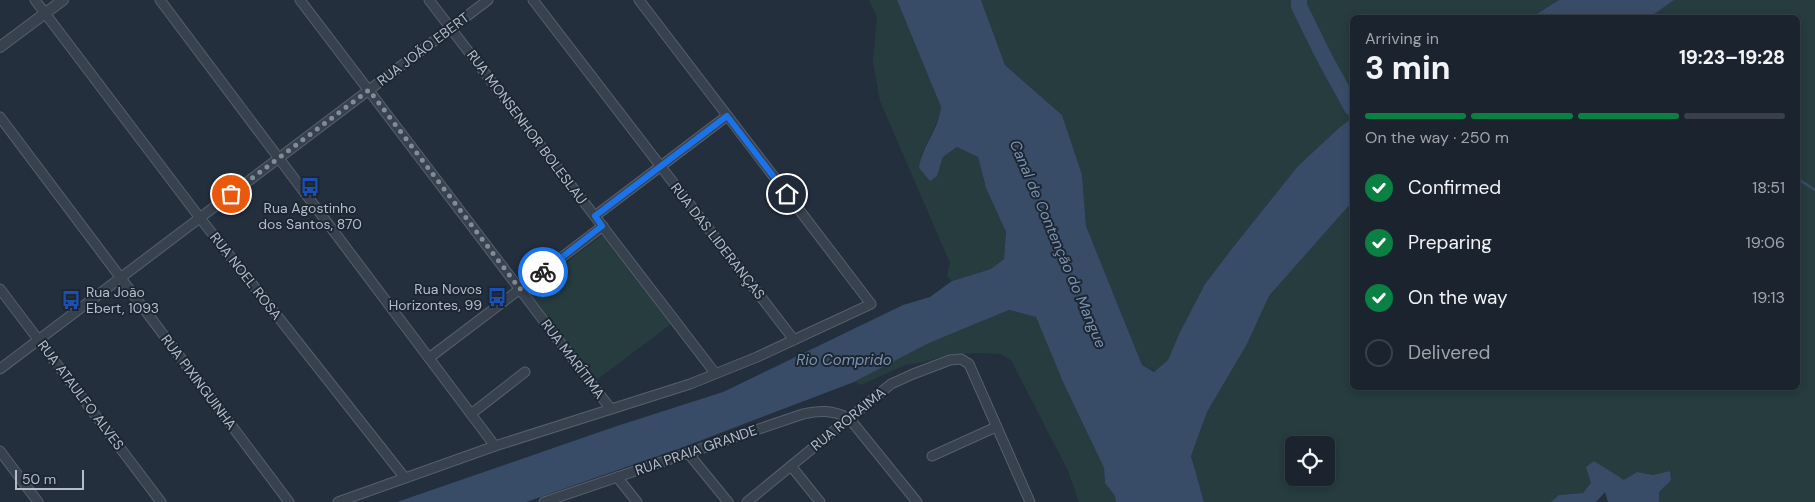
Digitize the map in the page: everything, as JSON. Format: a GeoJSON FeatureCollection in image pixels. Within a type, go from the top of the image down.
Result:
{"type":"FeatureCollection","features":[{"type":"Feature","properties":{"kind":"street","name":"RUA NOEL ROSA"},"geometry":{"type":"LineString","coordinates":[[36,0],[200,218],[406,478]]}},
{"type":"Feature","properties":{"kind":"street"},"geometry":{"type":"LineString","coordinates":[[0,47],[63,0]]}},
{"type":"Feature","properties":{"kind":"street"},"geometry":{"type":"LineString","coordinates":[[160,0],[495,446]]}},
{"type":"Feature","properties":{"kind":"street","name":"RUA MARÍTIMA"},"geometry":{"type":"LineString","coordinates":[[300,0],[610,408]]}},
{"type":"Feature","properties":{"kind":"street","name":"RUA MONSENHOR BOLESLAU"},"geometry":{"type":"LineString","coordinates":[[429,0],[715,373]]}},
{"type":"Feature","properties":{"kind":"street","name":"RUA JOÃO EBERT"},"geometry":{"type":"LineString","coordinates":[[0,370],[488,0]]}},
{"type":"Feature","properties":{"kind":"street","name":"RUA DAS LIDERANÇAS"},"geometry":{"type":"LineString","coordinates":[[532,0],[794,340]]}},
{"type":"Feature","properties":{"kind":"street"},"geometry":{"type":"LineString","coordinates":[[338,502],[495,446],[662,393],[742,363],[871,304],[639,0]]}},
{"type":"Feature","properties":{"kind":"street"},"geometry":{"type":"LineString","coordinates":[[595,216],[727,116]]}},
{"type":"Feature","properties":{"kind":"street","name":"RUA PIXINGUINHA"},"geometry":{"type":"LineString","coordinates":[[0,117],[290,502]]}},
{"type":"Feature","properties":{"kind":"street"},"geometry":{"type":"LineString","coordinates":[[429,358],[602,226]]}},
{"type":"Feature","properties":{"kind":"street","name":"RUA ATAULFO ALVES"},"geometry":{"type":"LineString","coordinates":[[0,289],[161,502]]}},
{"type":"Feature","properties":{"kind":"street","name":"RUA RORAIMA"},"geometry":{"type":"LineString","coordinates":[[748,502],[881,391],[900,380],[950,360],[960,359],[969,364],[996,427]]}},
{"type":"Feature","properties":{"kind":"street"},"geometry":{"type":"LineString","coordinates":[[471,414],[525,372]]}},
{"type":"Feature","properties":{"kind":"street","name":"RUA PRAIA GRANDE"},"geometry":{"type":"LineString","coordinates":[[544,502],[811,412],[830,411],[848,418]]}},
{"type":"Feature","properties":{"kind":"street"},"geometry":{"type":"LineString","coordinates":[[848,418],[917,502]]}},
{"type":"Feature","properties":{"kind":"street"},"geometry":{"type":"LineString","coordinates":[[932,456],[996,427],[1030,502]]}},
{"type":"Feature","properties":{"kind":"street"},"geometry":{"type":"LineString","coordinates":[[0,451],[38,502]]}},
{"type":"Feature","properties":{"kind":"street"},"geometry":{"type":"LineString","coordinates":[[688,453],[728,502]]}},
{"type":"Feature","properties":{"kind":"street"},"geometry":{"type":"LineString","coordinates":[[791,466],[820,502]]}},
{"type":"Feature","properties":{"kind":"street"},"geometry":{"type":"LineString","coordinates":[[617,477],[637,502]]}},
{"type":"Feature","properties":{"kind":"green space"},"geometry":{"type":"Polygon","coordinates":[[[869,0],[897,0],[941,107],[940,115],[921,156],[937,176],[943,157],[958,147],[978,157],[986,188],[1006,232],[1004,259],[991,269],[952,281],[947,276],[950,263],[880,101],[873,62],[877,17],[869,0]]]}},
{"type":"Feature","properties":{"kind":"green space"},"geometry":{"type":"Polygon","coordinates":[[[981,0],[1559,0],[1535,15],[1350,15],[1350,120],[1298,166],[1234,246],[1205,284],[1168,360],[1155,372],[1142,365],[1086,226],[1082,175],[1062,115],[1005,65],[981,0]]]}},
{"type":"Feature","properties":{"kind":"green space"},"geometry":{"type":"Polygon","coordinates":[[[1674,0],[1815,0],[1815,502],[1659,502],[1659,492],[1671,480],[1670,471],[1653,475],[1637,472],[1624,481],[1594,461],[1591,483],[1583,493],[1559,495],[1551,502],[1204,502],[1191,456],[1207,412],[1247,344],[1269,296],[1350,204],[1350,390],[1800,390],[1800,15],[1653,15],[1674,0]]]}},
{"type":"Feature","properties":{"kind":"green space"},"geometry":{"type":"Polygon","coordinates":[[[602,235],[671,324],[595,381],[528,292],[602,235]]]}},
{"type":"Feature","properties":{"kind":"green space"},"geometry":{"type":"Polygon","coordinates":[[[1009,310],[1036,317],[1063,382],[1104,468],[1105,483],[1115,496],[1116,502],[1079,502],[1068,471],[1011,360],[1000,354],[949,355],[905,365],[861,385],[854,382],[929,343],[1009,310]]]}},
{"type":"Feature","properties":{"kind":"water"},"geometry":{"type":"Polygon","coordinates":[[[897,0],[981,0],[1005,65],[1062,115],[1082,175],[1086,226],[1142,365],[1154,372],[1168,360],[1205,284],[1234,246],[1298,166],[1350,120],[1350,204],[1269,296],[1247,344],[1207,412],[1191,456],[1204,502],[1116,502],[1115,496],[1105,483],[1104,468],[1063,382],[1036,317],[1009,310],[929,343],[854,382],[681,448],[526,502],[397,502],[614,427],[723,392],[903,305],[930,297],[952,281],[991,269],[1004,259],[1006,232],[986,188],[978,157],[957,147],[943,157],[937,176],[930,181],[919,168],[923,152],[940,115],[941,107],[897,0]]]}},
{"type":"Feature","properties":{"kind":"water"},"geometry":{"type":"Polygon","coordinates":[[[1559,0],[1674,0],[1653,15],[1535,15],[1559,0]]]}},
{"type":"Feature","properties":{"kind":"water"},"geometry":{"type":"Polygon","coordinates":[[[1594,461],[1624,480],[1637,472],[1653,475],[1670,471],[1671,480],[1659,492],[1659,502],[1608,502],[1605,492],[1596,502],[1551,502],[1559,495],[1583,493],[1591,483],[1586,467],[1594,461]]]}},
{"type":"Feature","properties":{"kind":"waterway"},"geometry":{"type":"LineString","coordinates":[[1299,0],[1299,6],[1350,104]]}},
{"type":"Feature","properties":{"kind":"waterway"},"geometry":{"type":"LineString","coordinates":[[1800,180],[1815,190]]}},
{"type":"Feature","properties":{"kind":"way so far"},"geometry":{"type":"LineString","coordinates":[[231,194],[369,90],[520,289],[543,272]]}},
{"type":"Feature","properties":{"kind":"place","name":"Rua Agostinho dos Santos, 870"},"geometry":{"type":"Point","coordinates":[310,187]}},
{"type":"Feature","properties":{"kind":"place","name":"Rua Novos Horizontes, 99"},"geometry":{"type":"Point","coordinates":[497,297]}},
{"type":"Feature","properties":{"kind":"place","name":"Rua João Ebert, 1093"},"geometry":{"type":"Point","coordinates":[71,300]}},
{"type":"Feature","properties":{"kind":"route"},"geometry":{"type":"LineString","coordinates":[[543,272],[602,226],[595,216],[727,116],[787,194]]}},
{"type":"Feature","properties":{"kind":"water label","name":"Canal de Contenção do Mangue"},"geometry":{"type":"Point","coordinates":[1058,244]}},
{"type":"Feature","properties":{"kind":"water label","name":"Rio Comprido"},"geometry":{"type":"Point","coordinates":[844,360]}}]}
